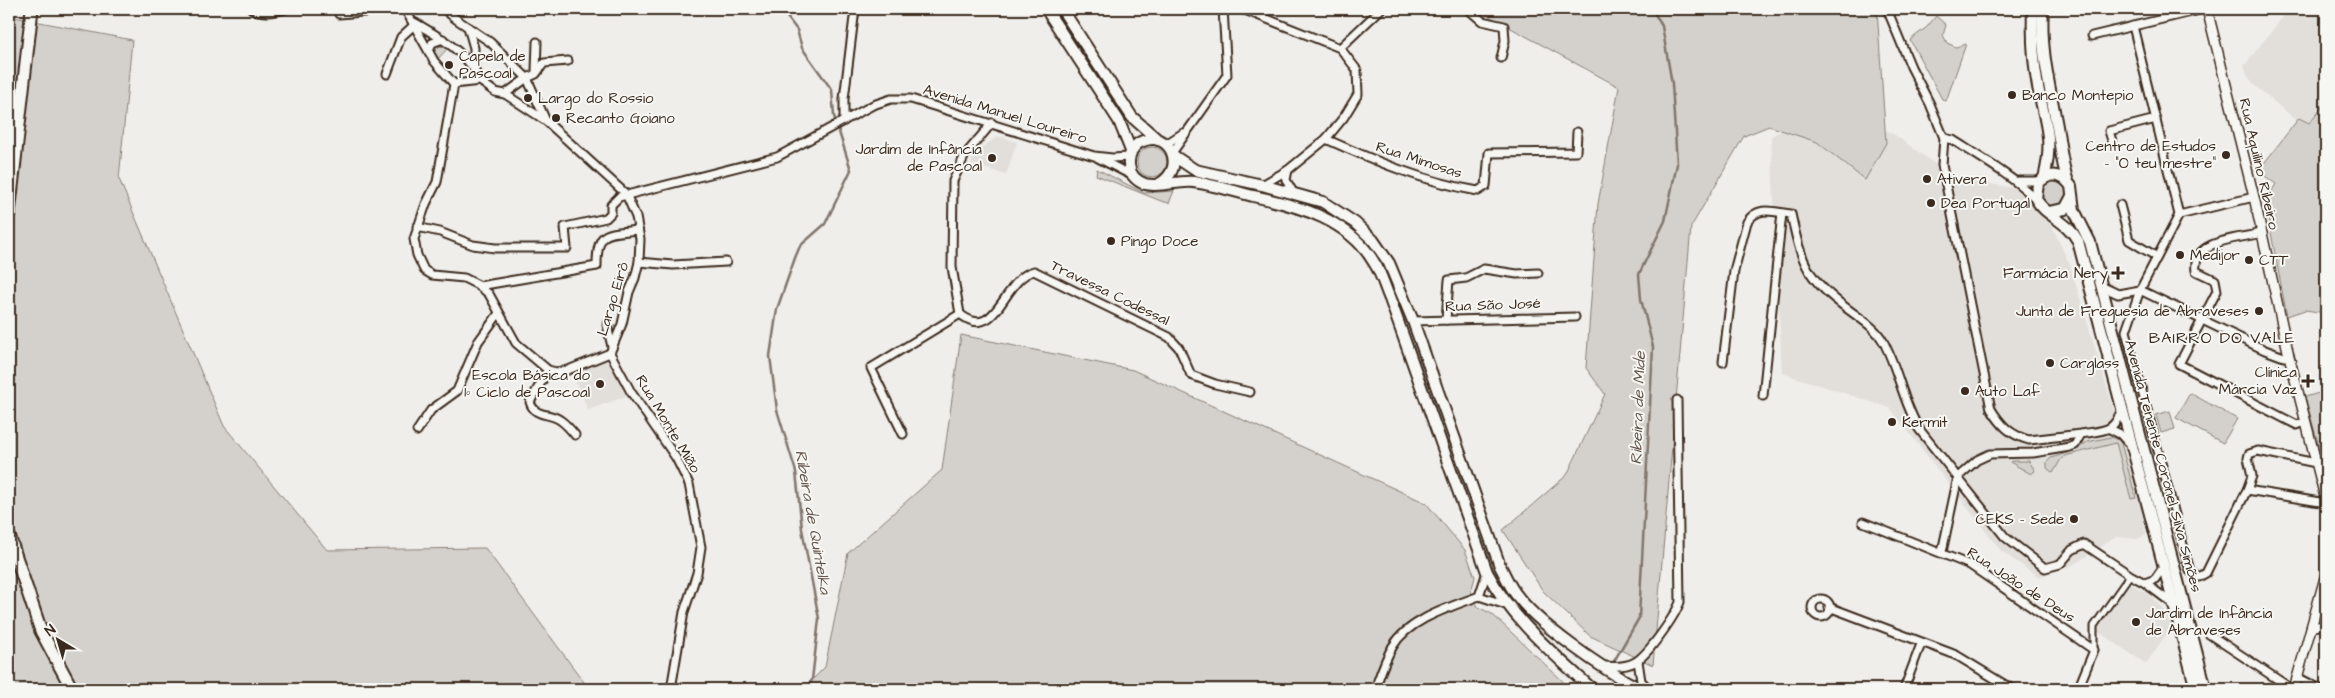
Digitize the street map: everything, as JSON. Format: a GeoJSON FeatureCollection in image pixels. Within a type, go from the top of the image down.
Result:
{"type":"FeatureCollection","features":[{"type":"Feature","properties":{"kind":"highway"},"geometry":{"type":"LineString","coordinates":[[9,214],[32,9]]}},
{"type":"Feature","properties":{"kind":"highway"},"geometry":{"type":"LineString","coordinates":[[9,536],[41,631],[72,689]]}},
{"type":"Feature","properties":{"kind":"main road"},"geometry":{"type":"LineString","coordinates":[[1046,9],[1120,121],[1130,154],[1128,164],[1133,176],[1145,184],[1194,182],[1287,203],[1325,218],[1351,236],[1363,248],[1375,264],[1390,299],[1487,572],[1506,605],[1517,619],[1592,689]]}},
{"type":"Feature","properties":{"kind":"main road"},"geometry":{"type":"LineString","coordinates":[[1062,9],[1132,117],[1162,142],[1173,155],[1195,170],[1262,185],[1323,202],[1336,209],[1373,240],[1389,263],[1413,321],[1500,566],[1515,592],[1531,612],[1553,630],[1640,689]]}},
{"type":"Feature","properties":{"kind":"main road"},"geometry":{"type":"LineString","coordinates":[[2033,9],[2032,41],[2036,73],[2050,144],[2042,180],[2037,187],[2036,199],[2043,209],[2068,226],[2078,241],[2196,689]]}},
{"type":"Feature","properties":{"kind":"main road"},"geometry":{"type":"LineString","coordinates":[[2043,9],[2042,34],[2046,73],[2062,166],[2073,195],[2065,209],[2049,212]]}},
{"type":"Feature","properties":{"kind":"main road"},"geometry":{"type":"LineString","coordinates":[[1130,154],[1143,141],[1162,142]]}},
{"type":"Feature","properties":{"kind":"main road"},"geometry":{"type":"LineString","coordinates":[[1159,184],[1173,170],[1173,155]]}},
{"type":"Feature","properties":{"kind":"main road"},"geometry":{"type":"LineString","coordinates":[[2042,180],[2054,175],[2068,182]]}},
{"type":"Feature","properties":{"kind":"main road","name":"Avenida Tenente Coronel Silva Simões"},"geometry":{"type":"LineString","coordinates":[[2073,195],[2074,210],[2087,233],[2206,689]]}},
{"type":"Feature","properties":{"kind":"street"},"geometry":{"type":"LineString","coordinates":[[252,9],[259,12],[286,9]]}},
{"type":"Feature","properties":{"kind":"street"},"geometry":{"type":"LineString","coordinates":[[339,14],[399,9]]}},
{"type":"Feature","properties":{"kind":"street"},"geometry":{"type":"LineString","coordinates":[[405,9],[434,61],[454,84]]}},
{"type":"Feature","properties":{"kind":"street"},"geometry":{"type":"LineString","coordinates":[[444,9],[490,42],[527,78],[546,121]]}},
{"type":"Feature","properties":{"kind":"street"},"geometry":{"type":"LineString","coordinates":[[844,121],[844,99],[855,9]]}},
{"type":"Feature","properties":{"kind":"street"},"geometry":{"type":"LineString","coordinates":[[1173,155],[1187,130],[1227,74],[1223,9]]}},
{"type":"Feature","properties":{"kind":"street"},"geometry":{"type":"LineString","coordinates":[[1242,9],[1340,48],[1357,70],[1358,94],[1344,117],[1326,139],[1288,170],[1262,185]]}},
{"type":"Feature","properties":{"kind":"street"},"geometry":{"type":"LineString","coordinates":[[1340,48],[1381,9]]}},
{"type":"Feature","properties":{"kind":"street"},"geometry":{"type":"LineString","coordinates":[[1468,9],[1482,22],[1504,26],[1505,41],[1501,58]]}},
{"type":"Feature","properties":{"kind":"street"},"geometry":{"type":"LineString","coordinates":[[1887,9],[1910,67],[1930,104],[1944,138],[1942,165],[1991,409],[2001,425],[2021,438],[2029,440],[2110,429],[2117,423],[2122,407]]}},
{"type":"Feature","properties":{"kind":"street"},"geometry":{"type":"LineString","coordinates":[[2092,36],[2206,9]]}},
{"type":"Feature","properties":{"kind":"street","name":"Rua Aquilino Ribeiro"},"geometry":{"type":"LineString","coordinates":[[2206,9],[2254,197],[2289,356],[2326,502]]}},
{"type":"Feature","properties":{"kind":"street"},"geometry":{"type":"LineString","coordinates":[[413,23],[443,39],[474,69],[480,81],[495,92],[505,94],[546,121],[626,194],[613,201],[611,213],[606,218],[566,227],[567,248],[488,247],[473,245],[440,232],[417,227]]}},
{"type":"Feature","properties":{"kind":"street"},"geometry":{"type":"LineString","coordinates":[[387,74],[401,37],[413,23]]}},
{"type":"Feature","properties":{"kind":"street"},"geometry":{"type":"LineString","coordinates":[[2133,26],[2179,215],[2140,290],[2126,331],[2190,571],[2199,577],[2206,573],[2247,490],[2252,476],[2248,458],[2252,452],[2316,463]]}},
{"type":"Feature","properties":{"kind":"street"},"geometry":{"type":"LineString","coordinates":[[468,27],[474,48],[474,69]]}},
{"type":"Feature","properties":{"kind":"street"},"geometry":{"type":"LineString","coordinates":[[429,52],[432,43],[443,39]]}},
{"type":"Feature","properties":{"kind":"street"},"geometry":{"type":"LineString","coordinates":[[536,74],[537,42]]}},
{"type":"Feature","properties":{"kind":"street"},"geometry":{"type":"LineString","coordinates":[[505,94],[527,78],[536,74],[544,63],[568,61]]}},
{"type":"Feature","properties":{"kind":"street"},"geometry":{"type":"LineString","coordinates":[[454,84],[480,81]]}},
{"type":"Feature","properties":{"kind":"street"},"geometry":{"type":"LineString","coordinates":[[454,84],[437,182],[417,227],[414,239],[417,255],[424,270],[432,275],[464,278],[489,294],[516,343],[548,370],[556,372],[568,370],[611,350]]}},
{"type":"Feature","properties":{"kind":"street","name":"Avenida Manuel Loureiro"},"geometry":{"type":"LineString","coordinates":[[626,194],[776,157],[873,105],[891,99],[911,99],[992,123],[1094,156],[1133,176]]}},
{"type":"Feature","properties":{"kind":"street"},"geometry":{"type":"LineString","coordinates":[[2112,144],[2109,130],[2156,119]]}},
{"type":"Feature","properties":{"kind":"street"},"geometry":{"type":"LineString","coordinates":[[903,434],[871,368],[960,314],[952,267],[953,181],[965,155],[992,123]]}},
{"type":"Feature","properties":{"kind":"street"},"geometry":{"type":"LineString","coordinates":[[1162,142],[1187,130]]}},
{"type":"Feature","properties":{"kind":"street","name":"Rua Mimosas"},"geometry":{"type":"LineString","coordinates":[[1326,139],[1368,158],[1446,186],[1478,192],[1486,186],[1489,153],[1576,152],[1576,132]]}},
{"type":"Feature","properties":{"kind":"street"},"geometry":{"type":"LineString","coordinates":[[1944,138],[1953,140],[2003,174],[2018,181],[2036,199]]}},
{"type":"Feature","properties":{"kind":"street","name":"Avenida Manuel Loureiro"},"geometry":{"type":"LineString","coordinates":[[1094,156],[1112,158],[1130,154]]}},
{"type":"Feature","properties":{"kind":"street"},"geometry":{"type":"LineString","coordinates":[[1288,170],[1286,180],[1294,194]]}},
{"type":"Feature","properties":{"kind":"street"},"geometry":{"type":"LineString","coordinates":[[2018,181],[2042,180]]}},
{"type":"Feature","properties":{"kind":"street","name":"Largo Eirô"},"geometry":{"type":"LineString","coordinates":[[611,350],[622,324],[629,292],[636,278],[639,262],[636,216],[626,194]]}},
{"type":"Feature","properties":{"kind":"street"},"geometry":{"type":"LineString","coordinates":[[2179,215],[2254,197]]}},
{"type":"Feature","properties":{"kind":"street"},"geometry":{"type":"LineString","coordinates":[[2120,204],[2129,240],[2157,257]]}},
{"type":"Feature","properties":{"kind":"street"},"geometry":{"type":"LineString","coordinates":[[1722,362],[1734,271],[1747,222],[1751,216],[1761,211],[1791,214],[1798,249],[1815,283],[1869,324],[1883,340],[1909,412],[1919,429],[2005,537],[2045,568],[2060,564],[2072,550],[2084,544],[2174,604]]}},
{"type":"Feature","properties":{"kind":"street"},"geometry":{"type":"LineString","coordinates":[[1763,396],[1782,213]]}},
{"type":"Feature","properties":{"kind":"street"},"geometry":{"type":"LineString","coordinates":[[479,286],[597,266],[597,247],[600,241],[612,233],[638,230]]}},
{"type":"Feature","properties":{"kind":"street"},"geometry":{"type":"LineString","coordinates":[[2262,233],[2206,246],[2198,253],[2195,264],[2196,271],[2215,280],[2217,291],[2180,364],[2296,424],[2305,422]]}},
{"type":"Feature","properties":{"kind":"street"},"geometry":{"type":"LineString","coordinates":[[639,262],[673,265],[726,262]]}},
{"type":"Feature","properties":{"kind":"street"},"geometry":{"type":"LineString","coordinates":[[1446,320],[1449,280],[1466,278],[1484,269],[1517,274],[1538,273]]}},
{"type":"Feature","properties":{"kind":"street","name":"Travessa Codessal"},"geometry":{"type":"LineString","coordinates":[[960,314],[970,321],[978,323],[987,319],[996,311],[1018,279],[1034,271],[1169,337],[1179,348],[1191,375],[1215,384],[1250,392]]}},
{"type":"Feature","properties":{"kind":"street"},"geometry":{"type":"LineString","coordinates":[[2101,286],[2118,294],[2140,290],[2265,350],[2284,357],[2289,356]]}},
{"type":"Feature","properties":{"kind":"street"},"geometry":{"type":"LineString","coordinates":[[2106,307],[2118,294]]}},
{"type":"Feature","properties":{"kind":"street"},"geometry":{"type":"LineString","coordinates":[[417,430],[431,410],[457,391],[478,342],[499,312]]}},
{"type":"Feature","properties":{"kind":"street","name":"Rua São José"},"geometry":{"type":"LineString","coordinates":[[1413,321],[1574,317]]}},
{"type":"Feature","properties":{"kind":"street","name":"Rua Monte Mião"},"geometry":{"type":"LineString","coordinates":[[607,325],[611,350],[632,392],[676,458],[689,484],[702,547],[697,573],[684,612],[671,689]]}},
{"type":"Feature","properties":{"kind":"street"},"geometry":{"type":"LineString","coordinates":[[548,370],[530,402],[532,408],[536,413],[559,419],[576,435]]}},
{"type":"Feature","properties":{"kind":"street"},"geometry":{"type":"LineString","coordinates":[[1604,666],[1616,668],[1638,661],[1675,616],[1680,602],[1677,400]]}},
{"type":"Feature","properties":{"kind":"street"},"geometry":{"type":"LineString","coordinates":[[2110,429],[2120,434],[2133,448]]}},
{"type":"Feature","properties":{"kind":"street"},"geometry":{"type":"LineString","coordinates":[[1942,552],[1958,477],[1977,460],[1990,454],[2033,453],[2070,447],[2074,445],[2081,434]]}},
{"type":"Feature","properties":{"kind":"street"},"geometry":{"type":"LineString","coordinates":[[2247,490],[2326,502]]}},
{"type":"Feature","properties":{"kind":"street","name":"Rua João de Deus"},"geometry":{"type":"LineString","coordinates":[[1863,522],[1942,552],[1970,565],[2094,650]]}},
{"type":"Feature","properties":{"kind":"street"},"geometry":{"type":"LineString","coordinates":[[2145,583],[2155,579],[2164,566]]}},
{"type":"Feature","properties":{"kind":"street"},"geometry":{"type":"LineString","coordinates":[[1479,596],[1487,572]]}},
{"type":"Feature","properties":{"kind":"street"},"geometry":{"type":"LineString","coordinates":[[2209,634],[2293,689],[2324,588],[2326,574]]}},
{"type":"Feature","properties":{"kind":"street"},"geometry":{"type":"LineString","coordinates":[[2078,689],[2094,650],[2094,626],[2130,575]]}},
{"type":"Feature","properties":{"kind":"street"},"geometry":{"type":"LineString","coordinates":[[1374,689],[1392,647],[1400,637],[1435,614],[1479,596],[1506,605]]}},
{"type":"Feature","properties":{"kind":"street"},"geometry":{"type":"LineString","coordinates":[[1829,607],[1921,644],[1956,655],[2012,689]]}},
{"type":"Feature","properties":{"kind":"street"},"geometry":{"type":"LineString","coordinates":[[2311,628],[2326,624]]}},
{"type":"Feature","properties":{"kind":"street"},"geometry":{"type":"LineString","coordinates":[[1904,689],[1921,644]]}},
{"type":"Feature","properties":{"kind":"street"},"geometry":{"type":"LineString","coordinates":[[1638,661],[1642,680],[1649,689]]}},
{"type":"Feature","properties":{"kind":"street"},"geometry":{"type":"LineString","coordinates":[[2297,677],[2320,689]]}},
{"type":"Feature","properties":{"kind":"shaded area"},"geometry":{"type":"Polygon","coordinates":[[[1476,9],[1877,9],[1886,143],[1865,180],[1817,142],[1769,126],[1744,136],[1691,227],[1653,665],[1590,636],[1543,591],[1503,530],[1567,475],[1605,394],[1586,368],[1598,204],[1619,87],[1476,9]]]}},
{"type":"Feature","properties":{"kind":"shaded area"},"geometry":{"type":"Polygon","coordinates":[[[2289,9],[2326,9],[2326,102],[2309,123],[2295,119],[2254,85],[2247,75],[2244,66],[2289,9]]]}},
{"type":"Feature","properties":{"kind":"shaded area"},"geometry":{"type":"Polygon","coordinates":[[[9,16],[132,40],[119,179],[224,426],[327,550],[485,548],[589,689],[9,689],[9,16]]]}},
{"type":"Feature","properties":{"kind":"shaded area"},"geometry":{"type":"Polygon","coordinates":[[[1936,16],[1946,25],[1943,35],[1947,43],[1956,47],[1966,44],[1946,101],[1942,99],[1910,40],[1927,27],[1936,16]]]}},
{"type":"Feature","properties":{"kind":"shaded area"},"geometry":{"type":"Polygon","coordinates":[[[440,46],[448,48],[436,61],[433,53],[440,46]]]}},
{"type":"Feature","properties":{"kind":"shaded area"},"geometry":{"type":"Polygon","coordinates":[[[2326,102],[2326,313],[2305,310],[2287,316],[2265,202],[2276,184],[2258,171],[2299,118],[2309,123],[2326,102]]]}},
{"type":"Feature","properties":{"kind":"shaded area"},"geometry":{"type":"Polygon","coordinates":[[[1807,118],[1863,119],[1895,135],[1954,178],[2014,188],[2031,201],[2051,224],[2070,265],[2112,404],[2141,507],[2146,534],[2138,539],[2116,537],[2073,565],[2039,577],[2001,551],[1890,408],[1782,373],[1771,136],[1807,118]]]}},
{"type":"Feature","properties":{"kind":"shaded area","name":"Jardim de Infância de Pascoal"},"geometry":{"type":"Polygon","coordinates":[[[999,136],[1017,142],[1006,175],[971,164],[975,152],[999,136]]]}},
{"type":"Feature","properties":{"kind":"shaded area"},"geometry":{"type":"Polygon","coordinates":[[[1152,147],[1163,151],[1167,162],[1163,173],[1152,177],[1141,173],[1137,162],[1141,151],[1152,147]]]}},
{"type":"Feature","properties":{"kind":"shaded area"},"geometry":{"type":"Polygon","coordinates":[[[1097,169],[1144,193],[1174,191],[1169,203],[1161,201],[1096,175],[1097,169]]]}},
{"type":"Feature","properties":{"kind":"shaded area"},"geometry":{"type":"Polygon","coordinates":[[[2054,180],[2063,184],[2067,193],[2063,202],[2054,206],[2045,202],[2041,193],[2045,184],[2054,180]]]}},
{"type":"Feature","properties":{"kind":"shaded area"},"geometry":{"type":"Polygon","coordinates":[[[961,335],[1133,370],[1426,503],[1465,550],[1475,577],[1471,592],[1478,607],[1492,614],[1571,689],[803,689],[825,667],[848,553],[942,470],[961,335]]]}},
{"type":"Feature","properties":{"kind":"shaded area","name":"Escola Básica do 1º Ciclo de Pascoal"},"geometry":{"type":"Polygon","coordinates":[[[604,359],[611,363],[630,395],[588,410],[572,373],[604,359]]]}},
{"type":"Feature","properties":{"kind":"shaded area"},"geometry":{"type":"Polygon","coordinates":[[[2326,391],[2326,471],[2305,397],[2326,391]]]}},
{"type":"Feature","properties":{"kind":"shaded area"},"geometry":{"type":"Polygon","coordinates":[[[2190,393],[2237,419],[2223,443],[2176,418],[2190,393]]]}},
{"type":"Feature","properties":{"kind":"shaded area"},"geometry":{"type":"Polygon","coordinates":[[[2170,411],[2175,429],[2161,433],[2156,415],[2170,411]]]}},
{"type":"Feature","properties":{"kind":"shaded area"},"geometry":{"type":"Polygon","coordinates":[[[2111,437],[2120,440],[2136,498],[2131,499],[2116,443],[2065,456],[2061,459],[2053,473],[2047,468],[2047,462],[2051,458],[2076,450],[2087,442],[2111,437]]]}},
{"type":"Feature","properties":{"kind":"shaded area"},"geometry":{"type":"Polygon","coordinates":[[[2029,461],[2035,471],[2031,474],[2010,462],[2029,461]]]}},
{"type":"Feature","properties":{"kind":"shaded area","name":"Jardim de Infância de Abraveses"},"geometry":{"type":"Polygon","coordinates":[[[2129,583],[2148,593],[2170,616],[2171,627],[2146,664],[2096,630],[2129,583]]]}},
{"type":"Feature","properties":{"kind":"waterway","name":"Ribeira de Quintelka"},"geometry":{"type":"LineString","coordinates":[[781,9],[797,30],[802,48],[832,90],[834,116],[851,170],[825,224],[800,246],[777,309],[770,356],[777,410],[796,472],[802,529],[819,619],[812,680],[806,689]]}},
{"type":"Feature","properties":{"kind":"waterway","name":"Ribeira de Mide"},"geometry":{"type":"LineString","coordinates":[[1613,663],[1639,618],[1653,347],[1641,299],[1639,274],[1665,221],[1677,164],[1672,84],[1662,26],[1652,9]]}},
{"type":"Feature","properties":{"kind":"place","name":"Capela de Pascoal"},"geometry":{"type":"Point","coordinates":[449,65]}},
{"type":"Feature","properties":{"kind":"place","name":"Banco Montepio"},"geometry":{"type":"Point","coordinates":[2012,95]}},
{"type":"Feature","properties":{"kind":"place","name":"Largo do Rossio"},"geometry":{"type":"Point","coordinates":[528,98]}},
{"type":"Feature","properties":{"kind":"place","name":"Recanto Goiano"},"geometry":{"type":"Point","coordinates":[556,118]}},
{"type":"Feature","properties":{"kind":"place","name":"Centro de Estudos - \"O teu mestre\""},"geometry":{"type":"Point","coordinates":[2226,155]}},
{"type":"Feature","properties":{"kind":"place","name":"Jardim de Infância de Pascoal"},"geometry":{"type":"Point","coordinates":[992,158]}},
{"type":"Feature","properties":{"kind":"place","name":"Ativera"},"geometry":{"type":"Point","coordinates":[1927,179]}},
{"type":"Feature","properties":{"kind":"place","name":"Dea Portugal"},"geometry":{"type":"Point","coordinates":[1931,203]}},
{"type":"Feature","properties":{"kind":"place","name":"Pingo Doce"},"geometry":{"type":"Point","coordinates":[1111,241]}},
{"type":"Feature","properties":{"kind":"place","name":"Medijor"},"geometry":{"type":"Point","coordinates":[2180,255]}},
{"type":"Feature","properties":{"kind":"place","name":"CTT"},"geometry":{"type":"Point","coordinates":[2249,260]}},
{"type":"Feature","properties":{"kind":"place","name":"Farmácia Nery"},"geometry":{"type":"Point","coordinates":[2118,273]}},
{"type":"Feature","properties":{"kind":"place","name":"Junta de Freguesia de Abraveses"},"geometry":{"type":"Point","coordinates":[2259,311]}},
{"type":"Feature","properties":{"kind":"place","name":"Carglass"},"geometry":{"type":"Point","coordinates":[2050,363]}},
{"type":"Feature","properties":{"kind":"place","name":"Clínica Márcia Vaz"},"geometry":{"type":"Point","coordinates":[2308,381]}},
{"type":"Feature","properties":{"kind":"place","name":"Escola Básica do 1º Ciclo de Pascoal"},"geometry":{"type":"Point","coordinates":[600,384]}},
{"type":"Feature","properties":{"kind":"place","name":"Auto Laf"},"geometry":{"type":"Point","coordinates":[1965,391]}},
{"type":"Feature","properties":{"kind":"place","name":"Kermit"},"geometry":{"type":"Point","coordinates":[1892,422]}},
{"type":"Feature","properties":{"kind":"place","name":"CEKS - Sede"},"geometry":{"type":"Point","coordinates":[2074,519]}},
{"type":"Feature","properties":{"kind":"place","name":"Jardim de Infância de Abraveses"},"geometry":{"type":"Point","coordinates":[2136,622]}},
{"type":"Feature","properties":{"kind":"district","name":"BAIRRO DO VALE"},"geometry":{"type":"Point","coordinates":[2222,338]}}]}
